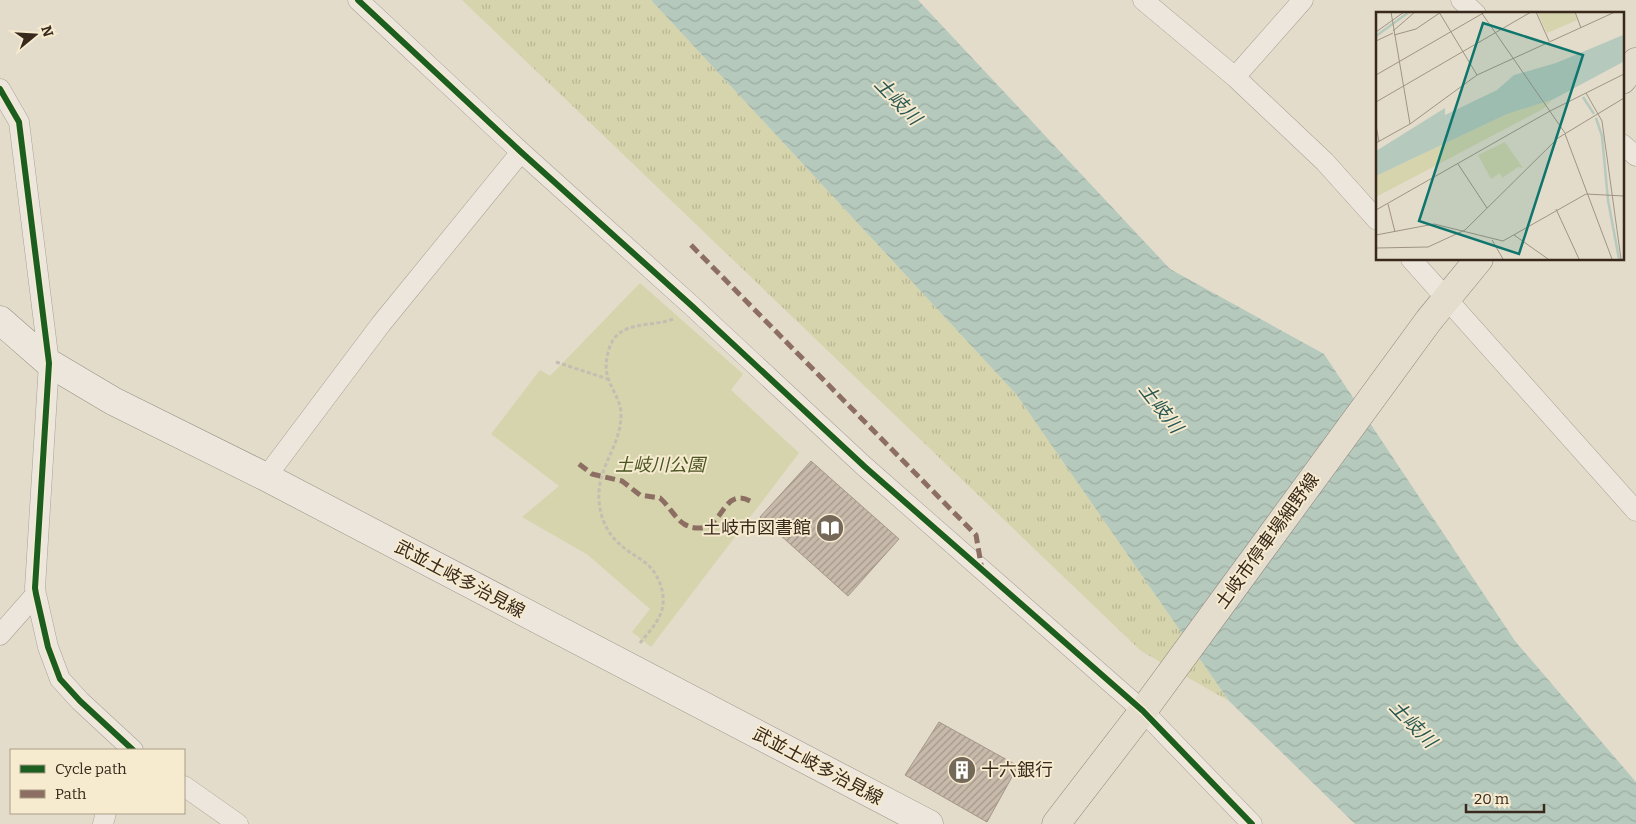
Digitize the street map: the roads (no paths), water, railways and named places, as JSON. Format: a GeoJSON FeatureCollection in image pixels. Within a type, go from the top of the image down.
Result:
{"type":"FeatureCollection","features":[{"type":"Feature","properties":{"kind":"main road"},"geometry":{"type":"LineString","coordinates":[[1624,77],[1636,62]]}},
{"type":"Feature","properties":{"kind":"main road","name":"土岐市停車場細野線"},"geometry":{"type":"LineString","coordinates":[[1056,824],[1143,711],[1429,320],[1478,260]]}},
{"type":"Feature","properties":{"kind":"main road","name":"武並土岐多治見線"},"geometry":{"type":"LineString","coordinates":[[0,320],[48,363],[113,401],[266,477],[929,824]]}},
{"type":"Feature","properties":{"kind":"street"},"geometry":{"type":"LineString","coordinates":[[358,0],[865,467],[1143,711],[1252,824]]}},
{"type":"Feature","properties":{"kind":"street"},"geometry":{"type":"LineString","coordinates":[[1143,0],[1235,77],[1325,162],[1376,219]]}},
{"type":"Feature","properties":{"kind":"street"},"geometry":{"type":"LineString","coordinates":[[1235,77],[1303,0]]}},
{"type":"Feature","properties":{"kind":"street"},"geometry":{"type":"LineString","coordinates":[[1461,0],[1474,12]]}},
{"type":"Feature","properties":{"kind":"street"},"geometry":{"type":"LineString","coordinates":[[0,89],[19,122],[48,363],[36,594],[48,648],[60,679],[130,749]]}},
{"type":"Feature","properties":{"kind":"street"},"geometry":{"type":"LineString","coordinates":[[1624,146],[1636,156]]}},
{"type":"Feature","properties":{"kind":"street"},"geometry":{"type":"LineString","coordinates":[[266,477],[380,324],[521,152]]}},
{"type":"Feature","properties":{"kind":"street"},"geometry":{"type":"LineString","coordinates":[[1413,260],[1636,511]]}},
{"type":"Feature","properties":{"kind":"street"},"geometry":{"type":"LineString","coordinates":[[0,635],[36,594]]}},
{"type":"Feature","properties":{"kind":"street"},"geometry":{"type":"LineString","coordinates":[[185,787],[238,824]]}},
{"type":"Feature","properties":{"kind":"water","name":"土岐川"},"geometry":{"type":"Polygon","coordinates":[[[651,0],[918,0],[1170,269],[1324,354],[1515,641],[1636,782],[1636,824],[1355,824],[1229,701],[1016,394],[651,0]]]}},
{"type":"Feature","properties":{"kind":"place","name":"土岐市図書館"},"geometry":{"type":"Point","coordinates":[830,528]}},
{"type":"Feature","properties":{"kind":"place","name":"十六銀行"},"geometry":{"type":"Point","coordinates":[962,770]}},
{"type":"Feature","properties":{"kind":"park label","name":"土岐川公園"},"geometry":{"type":"Point","coordinates":[660,465]}}]}
